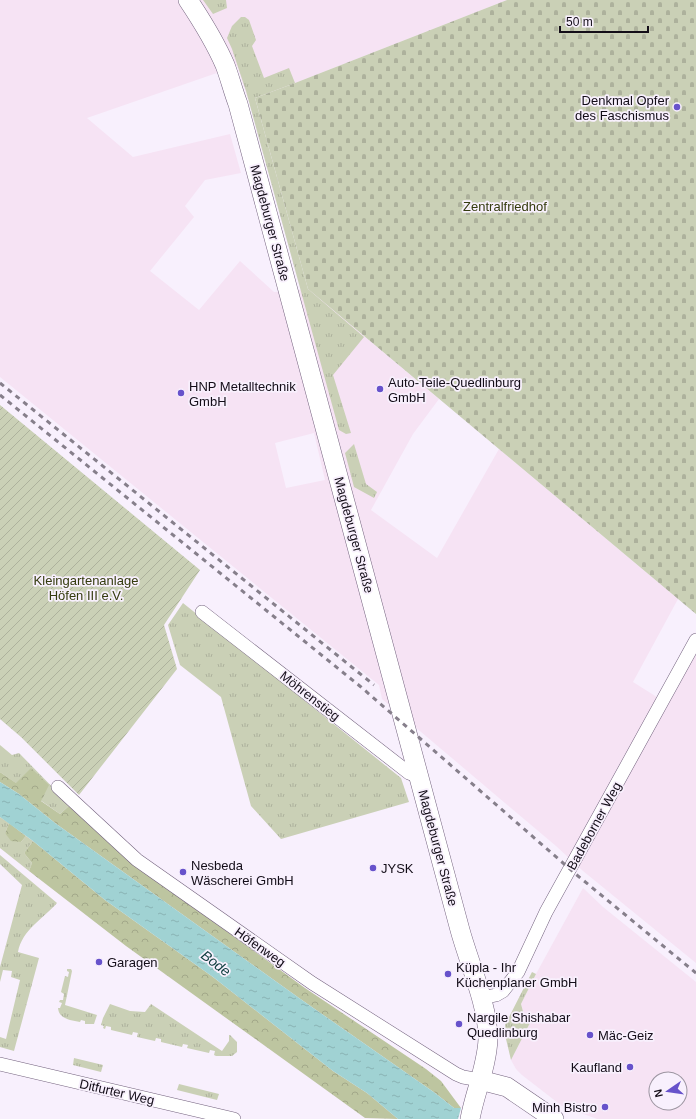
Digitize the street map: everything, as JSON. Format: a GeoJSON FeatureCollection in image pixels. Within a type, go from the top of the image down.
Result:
{"type":"FeatureCollection","features":[{"type":"Feature","properties":{"kind":"main road","name":"Magdeburger Straße"},"geometry":{"type":"LineString","coordinates":[[188,0],[217,47],[238,104],[460,930],[485,1013],[488,1040],[484,1064],[471,1116]]}},
{"type":"Feature","properties":{"kind":"main road"},"geometry":{"type":"LineString","coordinates":[[480,1080],[507,1088],[554,1119]]}},
{"type":"Feature","properties":{"kind":"street","name":"Möhrenstieg"},"geometry":{"type":"LineString","coordinates":[[202,612],[409,773],[419,775]]}},
{"type":"Feature","properties":{"kind":"street","name":"Badeborner Weg"},"geometry":{"type":"LineString","coordinates":[[481,998],[496,995],[503,991],[518,972],[546,912],[696,640]]}},
{"type":"Feature","properties":{"kind":"street","name":"Höfenweg"},"geometry":{"type":"LineString","coordinates":[[58,787],[137,860],[299,974],[456,1074],[463,1077],[480,1080]]}},
{"type":"Feature","properties":{"kind":"street","name":"Ditfurter Weg"},"geometry":{"type":"LineString","coordinates":[[0,1064],[234,1119]]}},
{"type":"Feature","properties":{"kind":"shaded area"},"geometry":{"type":"Polygon","coordinates":[[[0,0],[507,0],[255,98],[248,99],[237,66],[87,118],[133,157],[230,134],[241,173],[205,180],[185,206],[194,217],[150,271],[199,310],[240,261],[274,292],[308,289],[439,399],[413,434],[371,510],[437,558],[499,449],[678,599],[633,682],[660,699],[696,632],[696,963],[583,871],[556,846],[382,699],[379,685],[0,377],[0,0]],[[314,433],[275,443],[286,488],[325,480],[314,433]]]}},
{"type":"Feature","properties":{"kind":"shaded area"},"geometry":{"type":"Polygon","coordinates":[[[583,888],[603,907],[696,982],[696,1119],[597,1119],[562,1106],[522,1075],[516,1069],[511,1060],[532,1019],[524,1015],[521,1004],[583,888]]]}},
{"type":"Feature","properties":{"kind":"green space"},"geometry":{"type":"Polygon","coordinates":[[[203,0],[226,0],[227,8],[213,14],[203,0]]]}},
{"type":"Feature","properties":{"kind":"green space","name":"Zentralfriedhof"},"geometry":{"type":"Polygon","coordinates":[[[507,0],[696,0],[696,614],[308,289],[255,98],[507,0]]]}},
{"type":"Feature","properties":{"kind":"green space"},"geometry":{"type":"Polygon","coordinates":[[[241,17],[245,17],[249,20],[256,40],[252,46],[264,78],[289,68],[295,83],[255,98],[308,289],[364,337],[333,375],[351,433],[346,434],[339,430],[246,91],[227,38],[232,26],[241,17]]]}},
{"type":"Feature","properties":{"kind":"green space","name":"Kleingartenanlage Höfen III e.V."},"geometry":{"type":"Polygon","coordinates":[[[0,405],[200,570],[164,625],[177,669],[79,795],[21,737],[0,719],[0,405]]]}},
{"type":"Feature","properties":{"kind":"green space"},"geometry":{"type":"Polygon","coordinates":[[[354,444],[366,484],[377,492],[374,498],[354,487],[345,453],[354,444]]]}},
{"type":"Feature","properties":{"kind":"green space"},"geometry":{"type":"Polygon","coordinates":[[[183,603],[401,778],[409,802],[281,839],[251,806],[221,697],[180,665],[168,625],[183,603]]]}},
{"type":"Feature","properties":{"kind":"green space"},"geometry":{"type":"Polygon","coordinates":[[[0,745],[12,755],[19,753],[70,805],[60,814],[0,772],[0,745]]]}},
{"type":"Feature","properties":{"kind":"green space"},"geometry":{"type":"Polygon","coordinates":[[[31,768],[49,785],[41,801],[60,814],[70,805],[134,864],[305,988],[426,1069],[441,1081],[461,1108],[454,1108],[55,823],[19,794],[0,782],[0,772],[16,783],[31,768]]]}},
{"type":"Feature","properties":{"kind":"green space"},"geometry":{"type":"Polygon","coordinates":[[[0,817],[9,823],[5,833],[21,842],[26,836],[33,841],[24,853],[32,863],[29,871],[0,848],[0,817]]]}},
{"type":"Feature","properties":{"kind":"green space"},"geometry":{"type":"Polygon","coordinates":[[[9,823],[26,836],[21,842],[11,841],[5,833],[9,823]]]}},
{"type":"Feature","properties":{"kind":"green space"},"geometry":{"type":"Polygon","coordinates":[[[33,841],[105,900],[213,977],[333,1071],[367,1093],[398,1119],[365,1118],[126,946],[29,871],[32,863],[24,853],[33,841]]]}},
{"type":"Feature","properties":{"kind":"green space"},"geometry":{"type":"Polygon","coordinates":[[[0,855],[57,903],[28,931],[20,944],[18,952],[39,958],[14,1051],[0,1047],[0,1037],[6,1039],[20,980],[11,977],[12,971],[3,970],[0,982],[0,967],[22,885],[0,864],[0,855]]]}},
{"type":"Feature","properties":{"kind":"green space"},"geometry":{"type":"Polygon","coordinates":[[[67,969],[71,969],[72,971],[65,1005],[97,1015],[94,1024],[85,1024],[85,1021],[81,1020],[80,1022],[69,1020],[60,1015],[58,1008],[60,1008],[62,1003],[59,1002],[60,1000],[63,1000],[64,994],[61,992],[65,976],[68,977],[69,972],[67,969]]]}},
{"type":"Feature","properties":{"kind":"green space"},"geometry":{"type":"Polygon","coordinates":[[[532,972],[536,974],[521,1004],[524,1015],[532,1019],[511,1060],[506,1039],[505,1025],[532,972]]]}},
{"type":"Feature","properties":{"kind":"green space"},"geometry":{"type":"Polygon","coordinates":[[[110,1004],[130,1011],[145,1012],[151,1004],[222,1051],[229,1041],[230,1035],[237,1042],[237,1052],[232,1056],[216,1056],[214,1055],[215,1051],[210,1050],[209,1053],[187,1048],[188,1045],[183,1044],[182,1047],[161,1042],[161,1039],[156,1038],[155,1041],[137,1037],[138,1033],[133,1032],[132,1035],[111,1030],[111,1027],[106,1026],[105,1029],[103,1028],[104,1026],[101,1025],[110,1004]]]}},
{"type":"Feature","properties":{"kind":"green space"},"geometry":{"type":"Polygon","coordinates":[[[74,1058],[103,1065],[101,1072],[73,1065],[74,1058]]]}},
{"type":"Feature","properties":{"kind":"green space"},"geometry":{"type":"Polygon","coordinates":[[[179,1084],[219,1094],[217,1100],[177,1090],[179,1084]]]}},
{"type":"Feature","properties":{"kind":"water","name":"Bode"},"geometry":{"type":"Polygon","coordinates":[[[0,782],[19,794],[55,823],[454,1108],[461,1108],[458,1119],[398,1119],[367,1093],[333,1071],[213,977],[105,900],[33,841],[0,817],[0,782]]]}},
{"type":"Feature","properties":{"kind":"railway"},"geometry":{"type":"LineString","coordinates":[[0,383],[374,685]]}},
{"type":"Feature","properties":{"kind":"railway"},"geometry":{"type":"LineString","coordinates":[[0,395],[361,687],[578,876],[696,973]]}},
{"type":"Feature","properties":{"kind":"place","name":"Denkmal Opfer des Faschismus"},"geometry":{"type":"Point","coordinates":[677,107]}},
{"type":"Feature","properties":{"kind":"place","name":"Auto-Teile-Quedlinburg GmbH"},"geometry":{"type":"Point","coordinates":[380,389]}},
{"type":"Feature","properties":{"kind":"place","name":"HNP Metalltechnik GmbH"},"geometry":{"type":"Point","coordinates":[181,393]}},
{"type":"Feature","properties":{"kind":"place","name":"JYSK"},"geometry":{"type":"Point","coordinates":[373,868]}},
{"type":"Feature","properties":{"kind":"place","name":"Nesbeda Wäscherei GmbH"},"geometry":{"type":"Point","coordinates":[183,872]}},
{"type":"Feature","properties":{"kind":"place","name":"Garagen"},"geometry":{"type":"Point","coordinates":[99,962]}},
{"type":"Feature","properties":{"kind":"place","name":"Küpla - Ihr Küchenplaner GmbH"},"geometry":{"type":"Point","coordinates":[448,974]}},
{"type":"Feature","properties":{"kind":"place","name":"Nargile Shishabar Quedlinburg"},"geometry":{"type":"Point","coordinates":[459,1024]}},
{"type":"Feature","properties":{"kind":"place","name":"Mäc-Geiz"},"geometry":{"type":"Point","coordinates":[590,1035]}},
{"type":"Feature","properties":{"kind":"place","name":"Kaufland"},"geometry":{"type":"Point","coordinates":[630,1067]}},
{"type":"Feature","properties":{"kind":"place","name":"Minh Bistro"},"geometry":{"type":"Point","coordinates":[605,1107]}}]}
